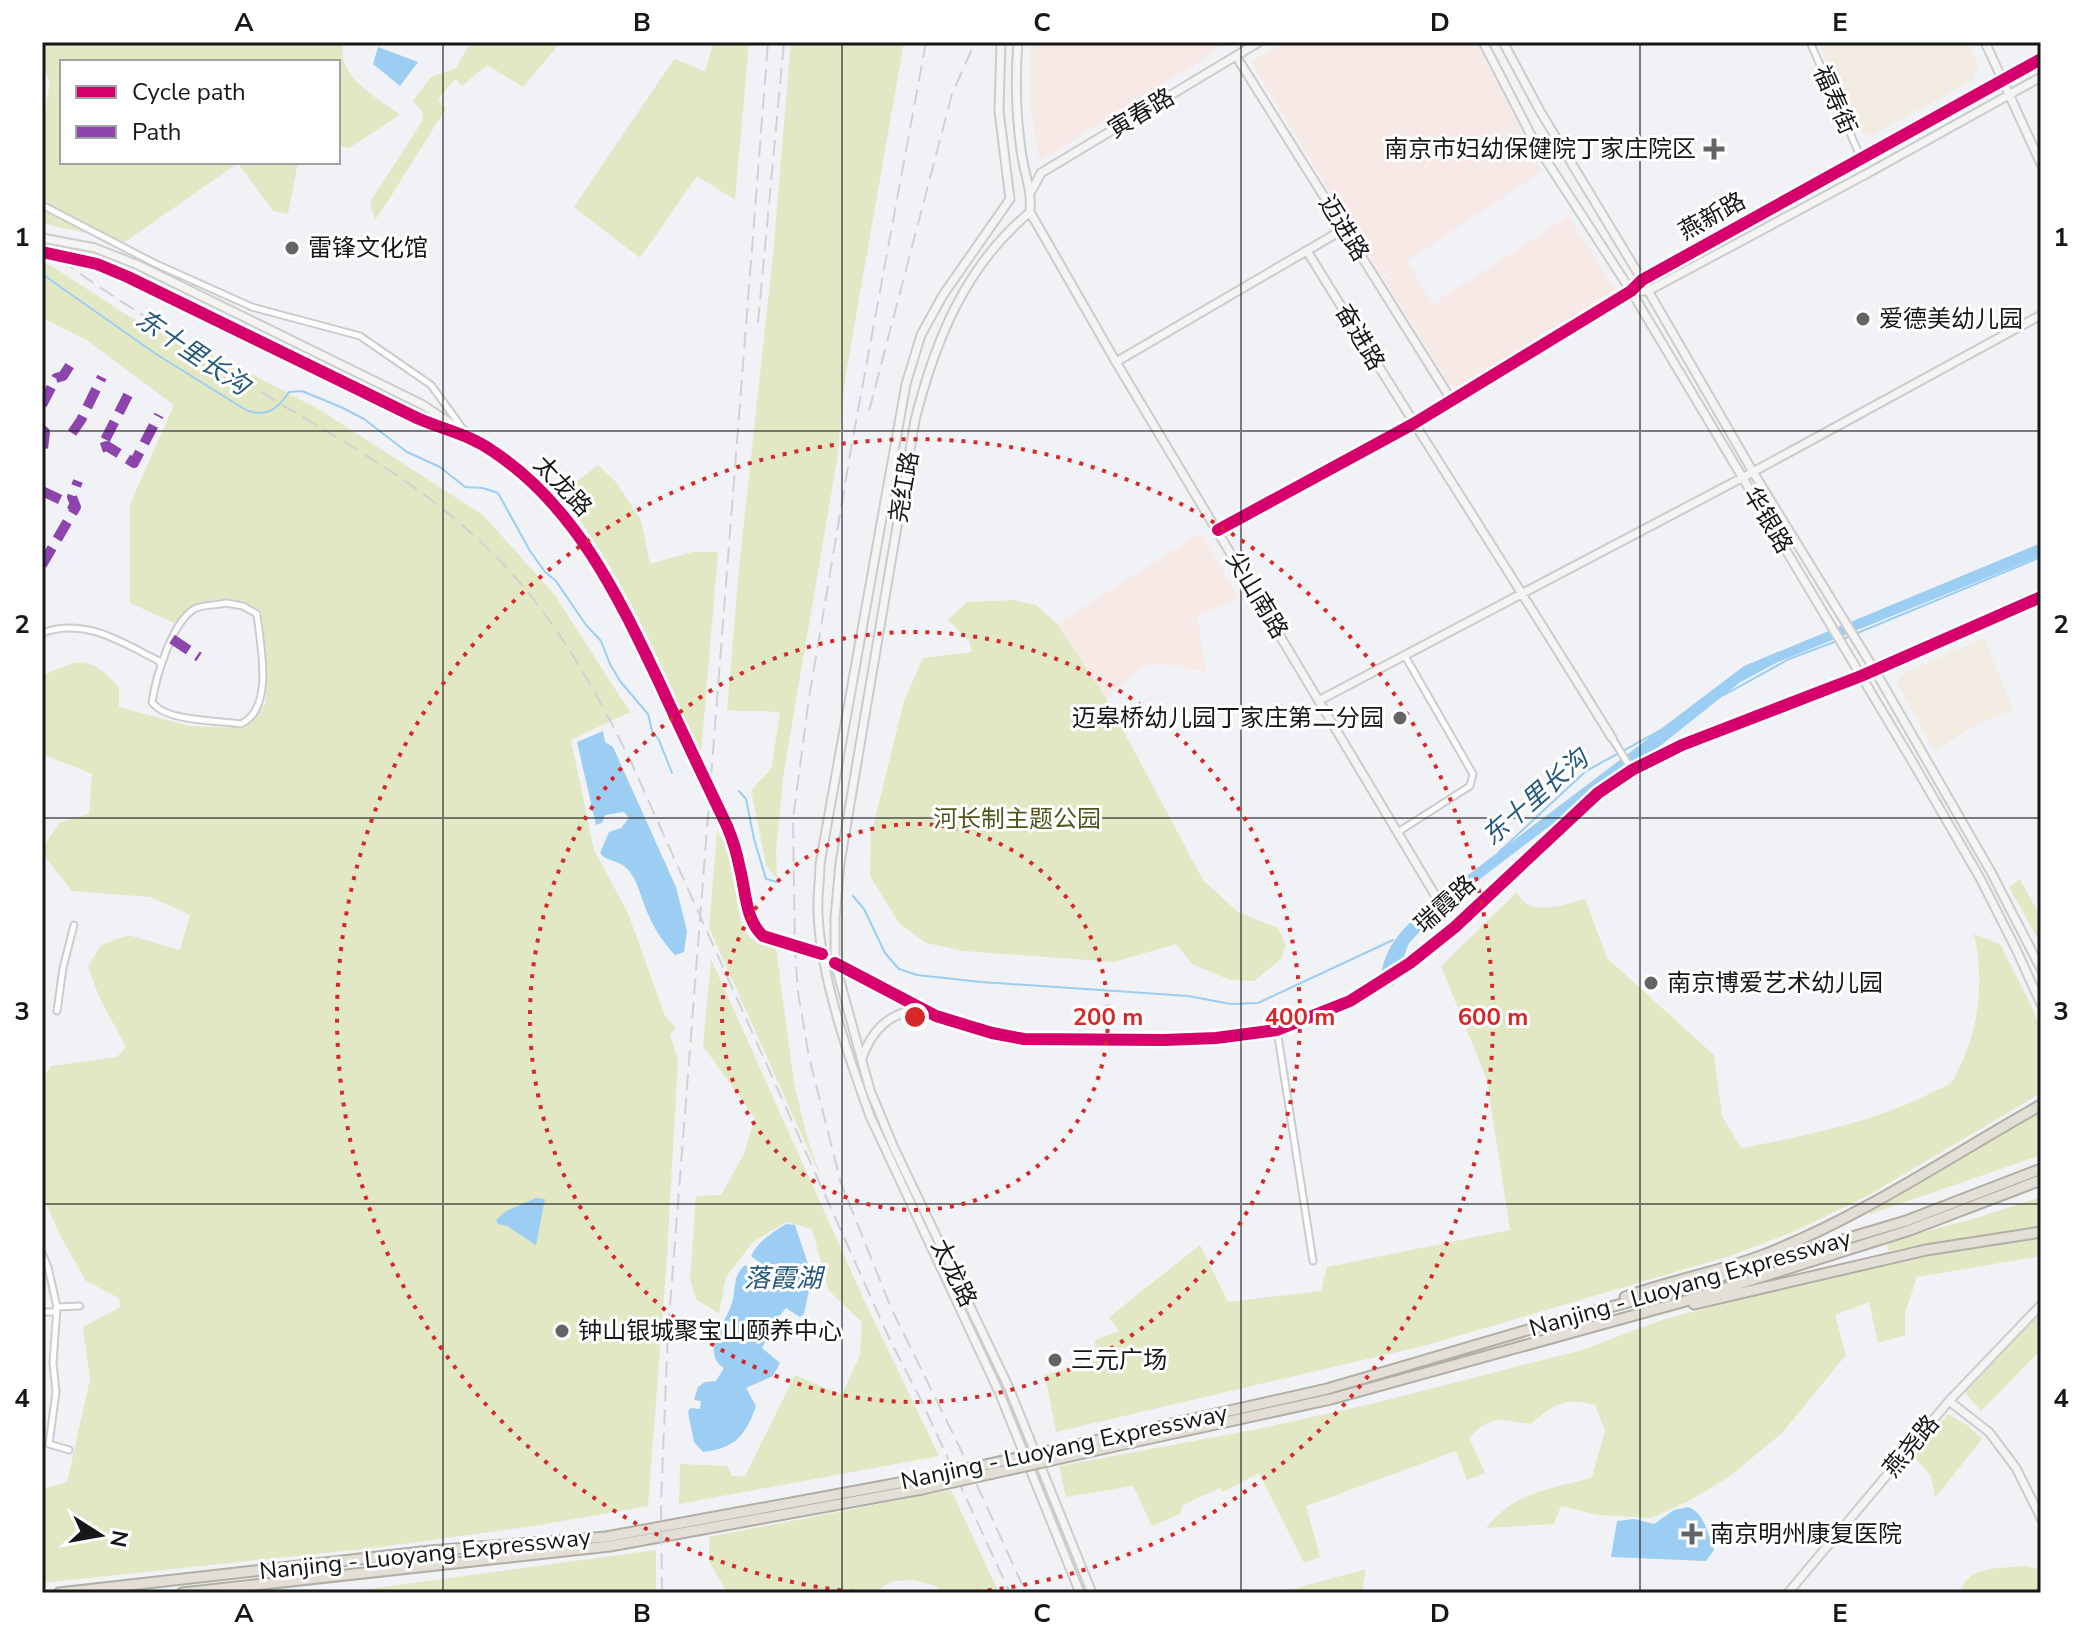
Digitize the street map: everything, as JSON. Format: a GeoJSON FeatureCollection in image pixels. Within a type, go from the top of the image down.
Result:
{"type":"FeatureCollection","features":[{"type":"Feature","properties":{"kind":"highway"},"geometry":{"type":"LineString","coordinates":[[1558,1321],[1645,1290],[1766,1254],[1865,1207],[2041,1105]]}},
{"type":"Feature","properties":{"kind":"highway","name":"Nanjing - Luoyang Expressway"},"geometry":{"type":"LineString","coordinates":[[182,1593],[610,1546],[921,1484],[1132,1437],[1327,1389],[1681,1288],[1906,1221],[2041,1169]]}},
{"type":"Feature","properties":{"kind":"highway","name":"Nanjing - Luoyang Expressway"},"geometry":{"type":"LineString","coordinates":[[1132,1437],[1331,1399],[1682,1302],[1910,1230],[2041,1180]]}},
{"type":"Feature","properties":{"kind":"highway"},"geometry":{"type":"LineString","coordinates":[[1628,1317],[1926,1250],[2041,1232]]}},
{"type":"Feature","properties":{"kind":"highway","name":"Nanjing - Luoyang Expressway"},"geometry":{"type":"LineString","coordinates":[[59,1593],[430,1551],[606,1537],[921,1484]]}},
{"type":"Feature","properties":{"kind":"street","name":"尧红路"},"geometry":{"type":"LineString","coordinates":[[822,954],[818,912],[820,864],[906,384],[921,335],[943,295],[1010,199],[999,111],[1001,42]]}},
{"type":"Feature","properties":{"kind":"street"},"geometry":{"type":"LineString","coordinates":[[1018,42],[1016,110],[1031,191],[1030,212]]}},
{"type":"Feature","properties":{"kind":"street","name":"寅春路"},"geometry":{"type":"LineString","coordinates":[[1031,191],[1041,173],[1259,42]]}},
{"type":"Feature","properties":{"kind":"street","name":"华银路"},"geometry":{"type":"LineString","coordinates":[[1483,42],[1535,143],[1631,291],[1980,878],[2041,1004]]}},
{"type":"Feature","properties":{"kind":"street","name":"华银路"},"geometry":{"type":"LineString","coordinates":[[1503,42],[1540,111],[1753,472],[1874,669],[1991,872],[2041,969]]}},
{"type":"Feature","properties":{"kind":"street","name":"福寿街"},"geometry":{"type":"LineString","coordinates":[[1810,42],[1861,158]]}},
{"type":"Feature","properties":{"kind":"street"},"geometry":{"type":"LineString","coordinates":[[1985,42],[2041,164]]}},
{"type":"Feature","properties":{"kind":"street","name":"迈进路"},"geometry":{"type":"LineString","coordinates":[[1236,56],[1452,401]]}},
{"type":"Feature","properties":{"kind":"street","name":"燕新路"},"geometry":{"type":"LineString","coordinates":[[1218,530],[1413,424],[1631,291],[1642,280],[2041,59]]}},
{"type":"Feature","properties":{"kind":"street","name":"燕新路"},"geometry":{"type":"LineString","coordinates":[[1631,291],[1648,291],[2041,77]]}},
{"type":"Feature","properties":{"kind":"street"},"geometry":{"type":"LineString","coordinates":[[42,205],[166,269],[241,302],[360,336],[431,385],[465,434]]}},
{"type":"Feature","properties":{"kind":"street","name":"尧红路"},"geometry":{"type":"LineString","coordinates":[[835,963],[840,863],[915,420],[928,371],[950,314],[968,282],[1007,231],[1030,212]]}},
{"type":"Feature","properties":{"kind":"street","name":"尖山南路"},"geometry":{"type":"LineString","coordinates":[[1030,212],[1116,362],[1435,895]]}},
{"type":"Feature","properties":{"kind":"street"},"geometry":{"type":"LineString","coordinates":[[1116,362],[1344,229]]}},
{"type":"Feature","properties":{"kind":"street"},"geometry":{"type":"LineString","coordinates":[[42,238],[84,245],[114,255],[423,405],[465,434]]}},
{"type":"Feature","properties":{"kind":"street","name":"奋进路"},"geometry":{"type":"LineString","coordinates":[[1307,251],[1612,738]]}},
{"type":"Feature","properties":{"kind":"street","name":"太龙路"},"geometry":{"type":"LineString","coordinates":[[42,252],[97,264],[128,277],[417,418],[465,434],[512,465],[552,502],[579,535],[622,604],[727,826],[756,929],[763,936],[822,954],[835,963],[870,1090],[894,1148],[1009,1388],[1092,1593]]}},
{"type":"Feature","properties":{"kind":"street"},"geometry":{"type":"LineString","coordinates":[[1320,700],[1742,478],[2041,315]]}},
{"type":"Feature","properties":{"kind":"street","name":"瑞霞路"},"geometry":{"type":"LineString","coordinates":[[835,963],[920,1009],[992,1033],[1041,1040],[1164,1040],[1216,1038],[1277,1030],[1350,1001],[1410,963],[1455,927],[1590,800],[1632,770],[1692,740],[1861,676],[2041,597]]}},
{"type":"Feature","properties":{"kind":"street"},"geometry":{"type":"LineString","coordinates":[[42,633],[57,628],[80,627],[107,634],[159,661],[161,666],[152,702],[157,710],[177,717],[241,724],[256,709],[262,692],[257,614],[243,606],[226,603],[195,608],[173,638],[161,666]]}},
{"type":"Feature","properties":{"kind":"street"},"geometry":{"type":"LineString","coordinates":[[1398,832],[1470,786],[1474,780],[1405,656]]}},
{"type":"Feature","properties":{"kind":"street"},"geometry":{"type":"LineString","coordinates":[[1612,738],[1632,770]]}},
{"type":"Feature","properties":{"kind":"street"},"geometry":{"type":"LineString","coordinates":[[57,1011],[63,968],[74,925]]}},
{"type":"Feature","properties":{"kind":"street","name":"太龙路"},"geometry":{"type":"LineString","coordinates":[[822,954],[855,1074],[870,1116],[999,1392],[1080,1593]]}},
{"type":"Feature","properties":{"kind":"street"},"geometry":{"type":"LineString","coordinates":[[861,1060],[868,1041],[879,1026],[904,1012],[920,1009]]}},
{"type":"Feature","properties":{"kind":"street"},"geometry":{"type":"LineString","coordinates":[[1277,1030],[1313,1261]]}},
{"type":"Feature","properties":{"kind":"street"},"geometry":{"type":"LineString","coordinates":[[42,1253],[57,1307],[53,1363],[56,1392],[49,1444],[69,1450]]}},
{"type":"Feature","properties":{"kind":"street","name":"燕尧路"},"geometry":{"type":"LineString","coordinates":[[1788,1593],[1949,1401],[2041,1305]]}},
{"type":"Feature","properties":{"kind":"street"},"geometry":{"type":"LineString","coordinates":[[57,1307],[80,1306]]}},
{"type":"Feature","properties":{"kind":"street"},"geometry":{"type":"LineString","coordinates":[[42,1312],[54,1312],[57,1307]]}},
{"type":"Feature","properties":{"kind":"street"},"geometry":{"type":"LineString","coordinates":[[1949,1401],[1989,1432],[2016,1468],[2041,1518]]}},
{"type":"Feature","properties":{"kind":"shaded area"},"geometry":{"type":"Polygon","coordinates":[[[1031,42],[1230,42],[1040,161],[1031,112],[1031,42]]]}},
{"type":"Feature","properties":{"kind":"shaded area"},"geometry":{"type":"Polygon","coordinates":[[[1282,42],[1476,42],[1542,171],[1407,261],[1433,304],[1569,216],[1615,290],[1456,388],[1450,385],[1384,279],[1398,267],[1382,277],[1251,62],[1282,42]]]}},
{"type":"Feature","properties":{"kind":"shaded area"},"geometry":{"type":"Polygon","coordinates":[[[1818,42],[1968,42],[1978,66],[1971,81],[1871,136],[1857,130],[1818,42]]]}},
{"type":"Feature","properties":{"kind":"shaded area"},"geometry":{"type":"Polygon","coordinates":[[[1201,533],[1239,599],[1197,615],[1206,672],[1175,665],[1145,665],[1106,698],[1057,624],[1201,533]]]}},
{"type":"Feature","properties":{"kind":"shaded area"},"geometry":{"type":"Polygon","coordinates":[[[1984,638],[2013,710],[1976,725],[1934,751],[1898,684],[1900,678],[1907,672],[1984,638]]]}},
{"type":"Feature","properties":{"kind":"green space"},"geometry":{"type":"Polygon","coordinates":[[[42,42],[344,42],[345,65],[352,76],[400,115],[349,148],[340,146],[340,60],[60,60],[60,164],[237,164],[125,242],[46,224],[42,217],[42,126],[50,82],[42,65],[42,42]]]}},
{"type":"Feature","properties":{"kind":"green space"},"geometry":{"type":"Polygon","coordinates":[[[561,42],[523,87],[487,65],[462,86],[455,79],[438,99],[446,109],[375,220],[370,202],[423,120],[422,111],[413,101],[431,77],[456,68],[470,43],[561,42]]]}},
{"type":"Feature","properties":{"kind":"green space"},"geometry":{"type":"Polygon","coordinates":[[[714,42],[749,42],[735,200],[697,176],[640,258],[574,207],[674,59],[705,71],[714,42]]]}},
{"type":"Feature","properties":{"kind":"green space"},"geometry":{"type":"Polygon","coordinates":[[[791,42],[904,42],[845,379],[837,460],[784,771],[776,850],[777,879],[766,865],[751,790],[771,769],[780,713],[727,710],[791,42]]]}},
{"type":"Feature","properties":{"kind":"green space"},"geometry":{"type":"Polygon","coordinates":[[[239,164],[298,164],[288,214],[273,211],[239,164]]]}},
{"type":"Feature","properties":{"kind":"green space"},"geometry":{"type":"Polygon","coordinates":[[[42,264],[50,265],[130,317],[244,370],[320,410],[483,515],[554,594],[630,712],[571,740],[594,850],[628,913],[665,1016],[676,1028],[670,1034],[678,1061],[648,1506],[534,1526],[373,1548],[42,1583],[42,1489],[67,1482],[90,1379],[83,1327],[120,1307],[119,1298],[86,1281],[60,1235],[42,1194],[42,1080],[51,1066],[117,1057],[126,1047],[99,997],[88,966],[101,945],[128,935],[180,950],[190,915],[150,897],[72,891],[42,853],[59,823],[89,814],[92,774],[42,754],[42,678],[68,665],[85,663],[93,665],[119,687],[119,707],[190,726],[245,728],[266,703],[266,653],[261,610],[235,601],[215,600],[196,607],[174,623],[130,603],[130,504],[174,405],[88,341],[42,318],[42,264]]]}},
{"type":"Feature","properties":{"kind":"green space"},"geometry":{"type":"Polygon","coordinates":[[[598,465],[616,482],[641,520],[650,564],[693,552],[718,552],[701,755],[622,588],[561,494],[598,465]]]}},
{"type":"Feature","properties":{"kind":"green space","name":"河长制主题公园"},"geometry":{"type":"Polygon","coordinates":[[[1014,600],[1036,605],[1057,624],[1106,698],[1203,880],[1238,912],[1278,928],[1286,946],[1281,959],[1254,981],[1230,980],[1192,964],[1176,944],[1114,962],[964,951],[926,943],[899,923],[870,876],[871,835],[904,701],[923,658],[972,652],[969,641],[948,620],[967,602],[1014,600]]]}},
{"type":"Feature","properties":{"kind":"green space"},"geometry":{"type":"Polygon","coordinates":[[[717,831],[727,848],[743,931],[757,943],[776,948],[794,1083],[821,1178],[709,928],[717,831]]]}},
{"type":"Feature","properties":{"kind":"green space"},"geometry":{"type":"Polygon","coordinates":[[[2020,879],[2041,918],[2041,944],[2009,887],[2020,879]]]}},
{"type":"Feature","properties":{"kind":"green space"},"geometry":{"type":"Polygon","coordinates":[[[1517,892],[1529,905],[1547,908],[1585,899],[1607,958],[1714,1055],[1722,1116],[1741,1148],[1866,1119],[1914,1101],[1952,1082],[1967,1050],[1976,1018],[1979,967],[1974,934],[2000,944],[2032,1007],[2041,1030],[2041,1093],[1867,1196],[1793,1232],[1733,1255],[1427,1345],[1056,1432],[1045,1375],[1096,1361],[1095,1340],[1119,1331],[1109,1317],[1200,1245],[1228,1302],[1321,1291],[1327,1267],[1510,1230],[1487,1080],[1441,966],[1517,892]]]}},
{"type":"Feature","properties":{"kind":"green space"},"geometry":{"type":"Polygon","coordinates":[[[711,959],[864,1300],[939,1456],[679,1504],[680,1464],[727,1466],[732,1476],[745,1476],[795,1375],[842,1395],[860,1355],[862,1322],[829,1291],[812,1229],[786,1222],[753,1242],[726,1277],[719,1314],[696,1299],[690,1279],[696,1196],[721,1195],[744,1154],[755,1118],[703,1046],[711,959]]]}},
{"type":"Feature","properties":{"kind":"green space"},"geometry":{"type":"Polygon","coordinates":[[[2041,1108],[2041,1155],[1870,1214],[1868,1206],[2041,1108]]]}},
{"type":"Feature","properties":{"kind":"green space"},"geometry":{"type":"Polygon","coordinates":[[[2041,1197],[2041,1225],[1888,1251],[1887,1242],[2041,1197]]]}},
{"type":"Feature","properties":{"kind":"green space"},"geometry":{"type":"Polygon","coordinates":[[[2041,1236],[2041,1256],[1917,1277],[1905,1313],[1905,1335],[1878,1343],[1869,1302],[1835,1315],[1846,1355],[1782,1433],[1730,1476],[1689,1501],[1651,1518],[1598,1515],[1561,1506],[1554,1524],[1486,1528],[1509,1506],[1522,1499],[1592,1477],[1605,1431],[1595,1405],[1575,1402],[1553,1407],[1531,1424],[1497,1420],[1484,1425],[1469,1438],[1485,1473],[1467,1480],[1456,1451],[1306,1506],[1320,1557],[1304,1563],[1259,1473],[1223,1492],[1220,1488],[1183,1505],[1180,1514],[1152,1526],[1133,1486],[1066,1497],[1059,1466],[1258,1429],[1375,1403],[1582,1350],[1659,1321],[1803,1281],[1927,1254],[2041,1236]]]}},
{"type":"Feature","properties":{"kind":"green space"},"geometry":{"type":"Polygon","coordinates":[[[2041,1311],[2041,1350],[1981,1411],[1964,1392],[2041,1311]]]}},
{"type":"Feature","properties":{"kind":"green space"},"geometry":{"type":"Polygon","coordinates":[[[1948,1414],[1982,1439],[1935,1498],[1931,1476],[1913,1455],[1948,1414]]]}},
{"type":"Feature","properties":{"kind":"green space"},"geometry":{"type":"Polygon","coordinates":[[[951,1490],[999,1593],[944,1593],[935,1586],[915,1580],[893,1581],[872,1593],[727,1593],[709,1561],[709,1537],[951,1490]]]}},
{"type":"Feature","properties":{"kind":"green space"},"geometry":{"type":"Polygon","coordinates":[[[656,1550],[656,1593],[339,1593],[354,1591],[656,1550]]]}},
{"type":"Feature","properties":{"kind":"green space"},"geometry":{"type":"Polygon","coordinates":[[[2026,1566],[2041,1570],[2041,1593],[1960,1593],[1970,1577],[1978,1573],[2026,1566]]]}},
{"type":"Feature","properties":{"kind":"green space"},"geometry":{"type":"Polygon","coordinates":[[[1366,1569],[1362,1593],[1279,1593],[1366,1569]]]}},
{"type":"Feature","properties":{"kind":"water"},"geometry":{"type":"Polygon","coordinates":[[[378,47],[418,62],[400,86],[373,64],[378,47]]]}},
{"type":"Feature","properties":{"kind":"water"},"geometry":{"type":"Polygon","coordinates":[[[2041,543],[2041,556],[1778,662],[1739,683],[1645,758],[1442,908],[1409,943],[1393,985],[1381,984],[1382,970],[1392,945],[1418,915],[1744,666],[2041,543]]]}},
{"type":"Feature","properties":{"kind":"water"},"geometry":{"type":"Polygon","coordinates":[[[603,731],[605,742],[613,747],[676,887],[687,931],[684,952],[675,955],[660,936],[627,868],[600,853],[609,832],[621,828],[629,818],[624,812],[605,815],[602,823],[596,825],[577,742],[603,731]]]}},
{"type":"Feature","properties":{"kind":"water"},"geometry":{"type":"Polygon","coordinates":[[[536,1198],[545,1199],[536,1245],[496,1220],[506,1211],[536,1198]]]}},
{"type":"Feature","properties":{"kind":"water","name":"落霞湖"},"geometry":{"type":"Polygon","coordinates":[[[786,1224],[795,1225],[812,1276],[804,1314],[800,1317],[786,1308],[777,1319],[778,1324],[790,1330],[790,1340],[767,1338],[762,1348],[780,1363],[773,1376],[746,1388],[756,1406],[743,1433],[731,1444],[703,1452],[694,1442],[688,1412],[690,1408],[700,1409],[701,1401],[694,1400],[698,1387],[705,1382],[716,1381],[724,1368],[717,1362],[714,1347],[733,1300],[736,1279],[745,1265],[753,1271],[759,1262],[751,1256],[754,1250],[766,1237],[786,1224]]]}},
{"type":"Feature","properties":{"kind":"water"},"geometry":{"type":"Polygon","coordinates":[[[1688,1507],[1698,1514],[1708,1531],[1714,1550],[1706,1561],[1611,1557],[1617,1521],[1634,1519],[1654,1524],[1674,1510],[1688,1507]]]}},
{"type":"Feature","properties":{"kind":"waterway","name":"东十里长沟"},"geometry":{"type":"LineString","coordinates":[[42,274],[156,354],[246,410],[260,413],[271,410],[289,392],[302,391],[364,419],[407,452],[440,467],[465,487],[498,493],[530,551],[601,641],[620,681],[648,714],[652,731],[659,740],[672,773]]}},
{"type":"Feature","properties":{"kind":"waterway","name":"东十里长沟"},"geometry":{"type":"LineString","coordinates":[[1843,639],[2041,557]]}},
{"type":"Feature","properties":{"kind":"waterway","name":"东十里长沟"},"geometry":{"type":"LineString","coordinates":[[1724,695],[1789,659],[1837,641]]}},
{"type":"Feature","properties":{"kind":"waterway","name":"东十里长沟"},"geometry":{"type":"LineString","coordinates":[[1499,852],[1586,771],[1663,729]]}},
{"type":"Feature","properties":{"kind":"waterway","name":"东十里长沟"},"geometry":{"type":"LineString","coordinates":[[739,791],[746,799],[766,879],[777,882]]}},
{"type":"Feature","properties":{"kind":"waterway","name":"东十里长沟"},"geometry":{"type":"LineString","coordinates":[[853,896],[864,909],[885,953],[899,969],[917,975],[1188,996],[1231,1004],[1258,1003],[1393,940]]}},
{"type":"Feature","properties":{"kind":"railway"},"geometry":{"type":"LineString","coordinates":[[662,1593],[661,1502],[668,1332],[768,42]]}},
{"type":"Feature","properties":{"kind":"railway"},"geometry":{"type":"LineString","coordinates":[[758,323],[784,42]]}},
{"type":"Feature","properties":{"kind":"railway"},"geometry":{"type":"LineString","coordinates":[[926,42],[852,443],[809,698],[793,819],[795,949],[798,992],[809,1057],[841,1183],[892,1310],[961,1450],[1026,1593]]}},
{"type":"Feature","properties":{"kind":"railway"},"geometry":{"type":"LineString","coordinates":[[869,411],[952,94],[975,42]]}},
{"type":"Feature","properties":{"kind":"railway"},"geometry":{"type":"LineString","coordinates":[[42,245],[116,298],[264,394],[409,483],[483,544],[529,593],[549,620],[602,705],[632,764],[890,1340],[1010,1593]]}},
{"type":"Feature","properties":{"kind":"marked path"},"geometry":{"type":"LineString","coordinates":[[42,405],[56,378],[63,376],[72,362]]}},
{"type":"Feature","properties":{"kind":"marked path"},"geometry":{"type":"LineString","coordinates":[[72,433],[102,377]]}},
{"type":"Feature","properties":{"kind":"marked path"},"geometry":{"type":"LineString","coordinates":[[128,395],[101,448],[107,446],[134,463],[159,415]]}},
{"type":"Feature","properties":{"kind":"marked path"},"geometry":{"type":"LineString","coordinates":[[42,430],[45,432],[42,457]]}},
{"type":"Feature","properties":{"kind":"marked path"},"geometry":{"type":"LineString","coordinates":[[42,491],[76,507],[72,497],[78,481]]}},
{"type":"Feature","properties":{"kind":"marked path"},"geometry":{"type":"LineString","coordinates":[[42,565],[76,507]]}},
{"type":"Feature","properties":{"kind":"marked path"},"geometry":{"type":"LineString","coordinates":[[172,639],[199,657]]}},
{"type":"Feature","properties":{"kind":"cycle path"},"geometry":{"type":"LineString","coordinates":[[1218,530],[1413,424],[1631,291],[1642,280],[2041,59]]}},
{"type":"Feature","properties":{"kind":"cycle path"},"geometry":{"type":"LineString","coordinates":[[42,252],[97,264],[128,277],[417,418],[475,441],[523,474],[549,499],[592,555],[627,618],[727,826],[738,858],[749,913],[757,929],[763,936],[822,954]]}},
{"type":"Feature","properties":{"kind":"cycle path"},"geometry":{"type":"LineString","coordinates":[[835,963],[936,1016],[1024,1039],[1164,1040],[1216,1038],[1277,1030],[1350,1001],[1410,963],[1455,927],[1598,793],[1632,770],[1682,745],[1861,676],[2041,597]]}},
{"type":"Feature","properties":{"kind":"place","name":"南京市妇幼保健院丁家庄院区"},"geometry":{"type":"Point","coordinates":[1714,149]}},
{"type":"Feature","properties":{"kind":"place","name":"雷锋文化馆"},"geometry":{"type":"Point","coordinates":[292,248]}},
{"type":"Feature","properties":{"kind":"place","name":"爱德美幼儿园"},"geometry":{"type":"Point","coordinates":[1863,319]}},
{"type":"Feature","properties":{"kind":"place","name":"迈皋桥幼儿园丁家庄第二分园"},"geometry":{"type":"Point","coordinates":[1400,718]}},
{"type":"Feature","properties":{"kind":"place","name":"南京博爱艺术幼儿园"},"geometry":{"type":"Point","coordinates":[1651,983]}},
{"type":"Feature","properties":{"kind":"place","name":"钟山银城聚宝山颐养中心"},"geometry":{"type":"Point","coordinates":[562,1331]}},
{"type":"Feature","properties":{"kind":"place","name":"三元广场"},"geometry":{"type":"Point","coordinates":[1055,1360]}},
{"type":"Feature","properties":{"kind":"place","name":"南京明州康复医院"},"geometry":{"type":"Point","coordinates":[1692,1534]}}]}
